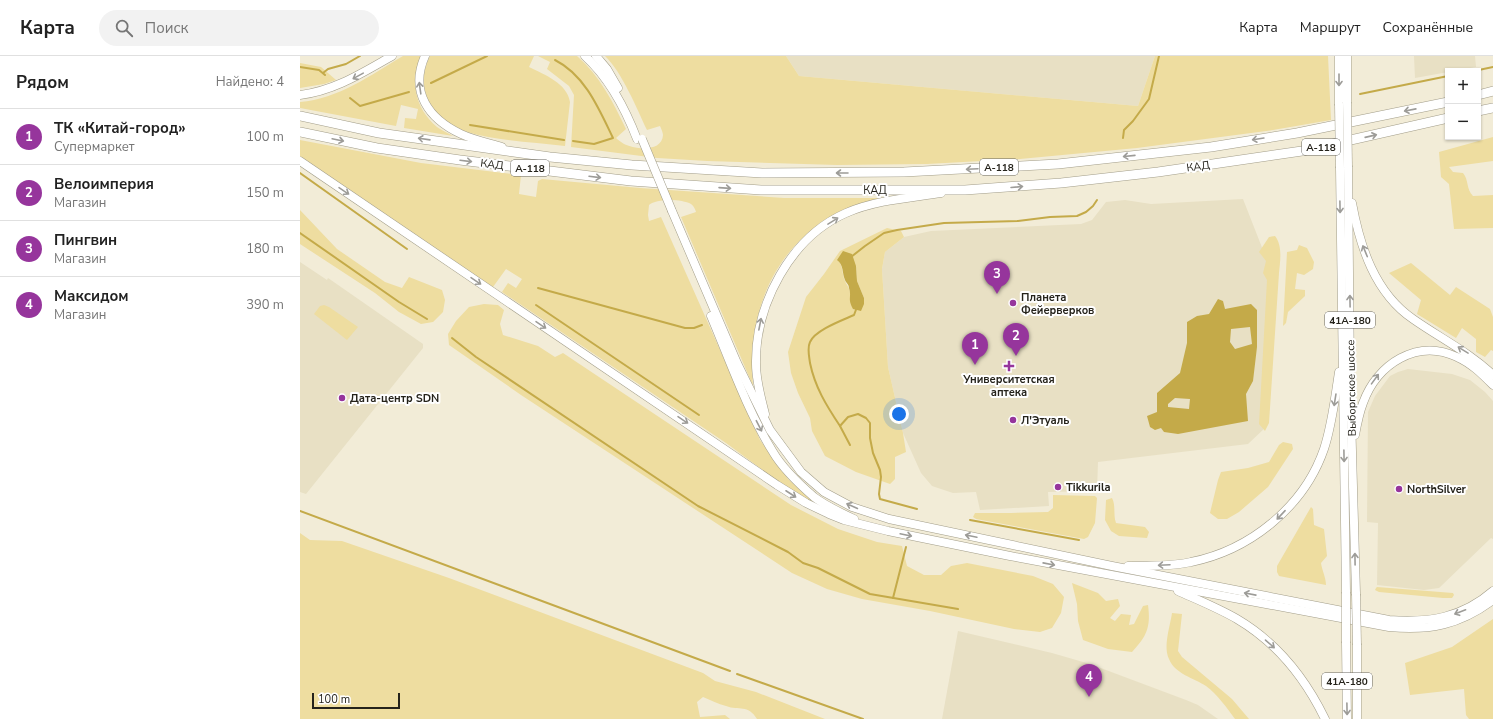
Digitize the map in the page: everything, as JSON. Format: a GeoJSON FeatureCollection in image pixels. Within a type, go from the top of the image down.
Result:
{"type":"FeatureCollection","features":[{"type":"Feature","properties":{"kind":"highway"},"geometry":{"type":"LineString","coordinates":[[1481,94],[1493,91]]}},
{"type":"Feature","properties":{"kind":"highway","name":"КАД"},"geometry":{"type":"LineString","coordinates":[[300,116],[379,133],[518,152],[632,165],[762,173],[904,172],[1058,164],[1211,147],[1297,133],[1445,103]]}},
{"type":"Feature","properties":{"kind":"highway"},"geometry":{"type":"LineString","coordinates":[[1481,110],[1493,108]]}},
{"type":"Feature","properties":{"kind":"highway","name":"КАД"},"geometry":{"type":"LineString","coordinates":[[300,132],[377,148],[460,160],[632,181],[761,190],[964,190],[1060,184],[1158,172],[1302,151],[1445,119]]}},
{"type":"Feature","properties":{"kind":"main road"},"geometry":{"type":"LineString","coordinates":[[300,95],[340,85],[392,56]]}},
{"type":"Feature","properties":{"kind":"main road"},"geometry":{"type":"LineString","coordinates":[[425,56],[419,72],[419,87],[422,99],[430,112],[444,125],[463,135],[518,152]]}},
{"type":"Feature","properties":{"kind":"main road"},"geometry":{"type":"LineString","coordinates":[[585,56],[593,63],[608,82],[626,110],[640,139]]}},
{"type":"Feature","properties":{"kind":"main road"},"geometry":{"type":"LineString","coordinates":[[596,56],[607,69],[628,105],[640,139],[754,416],[773,453],[794,478],[815,497],[837,511],[868,525]]}},
{"type":"Feature","properties":{"kind":"main road","name":"Выборгское шоссе"},"geometry":{"type":"LineString","coordinates":[[1339,56],[1343,103],[1344,167],[1342,348],[1347,719]]}},
{"type":"Feature","properties":{"kind":"main road","name":"Выборгское шоссе"},"geometry":{"type":"LineString","coordinates":[[1343,103],[1346,56]]}},
{"type":"Feature","properties":{"kind":"main road"},"geometry":{"type":"LineString","coordinates":[[300,161],[806,503],[844,520],[888,531],[1010,556],[1388,627],[1406,629],[1424,628],[1450,623],[1474,613],[1493,600]]}},
{"type":"Feature","properties":{"kind":"main road","name":"Выборгское шоссе"},"geometry":{"type":"LineString","coordinates":[[1344,167],[1348,189],[1352,452],[1358,645],[1358,719]]}},
{"type":"Feature","properties":{"kind":"main road"},"geometry":{"type":"LineString","coordinates":[[1348,189],[1362,244],[1372,268],[1388,295],[1401,310],[1412,319],[1468,354],[1493,375]]}},
{"type":"Feature","properties":{"kind":"main road"},"geometry":{"type":"LineString","coordinates":[[770,430],[757,379],[756,363],[760,321],[778,275],[794,255],[817,231],[846,213],[880,202],[964,190]]}},
{"type":"Feature","properties":{"kind":"main road"},"geometry":{"type":"LineString","coordinates":[[669,210],[737,362],[770,430],[800,472],[824,492],[852,507],[889,519],[1112,566],[1330,610],[1389,620],[1406,622],[1424,621],[1448,616],[1470,607],[1493,591]]}},
{"type":"Feature","properties":{"kind":"main road"},"geometry":{"type":"LineString","coordinates":[[1112,566],[1191,563],[1220,554],[1246,543],[1276,520],[1306,484],[1324,450],[1334,406],[1342,348]]}},
{"type":"Feature","properties":{"kind":"main road"},"geometry":{"type":"LineString","coordinates":[[1352,452],[1359,414],[1369,388],[1384,369],[1400,357],[1418,351],[1428,350],[1447,353],[1466,361],[1493,385]]}},
{"type":"Feature","properties":{"kind":"main road"},"geometry":{"type":"LineString","coordinates":[[1162,585],[1211,605],[1237,619],[1274,646],[1296,670],[1316,701],[1325,719]]}},
{"type":"Feature","properties":{"kind":"shaded area"},"geometry":{"type":"Polygon","coordinates":[[[403,56],[421,56],[416,76],[419,103],[429,119],[437,127],[453,136],[404,128],[405,118],[416,119],[418,109],[401,105],[396,126],[300,108],[300,102],[314,100],[341,91],[403,56]]]}},
{"type":"Feature","properties":{"kind":"shaded area"},"geometry":{"type":"Polygon","coordinates":[[[430,56],[534,56],[529,67],[554,80],[565,90],[568,95],[570,102],[565,146],[479,135],[467,132],[444,121],[429,103],[425,92],[425,68],[430,56]]]}},
{"type":"Feature","properties":{"kind":"shaded area"},"geometry":{"type":"Polygon","coordinates":[[[538,56],[577,56],[593,72],[611,99],[626,129],[616,138],[624,144],[640,148],[658,145],[663,135],[660,126],[647,130],[623,81],[605,56],[786,56],[799,76],[1138,106],[1155,56],[1328,56],[1331,120],[1273,130],[1137,148],[1020,159],[927,164],[837,165],[657,158],[571,147],[574,95],[569,86],[547,69],[550,62],[538,56]]]}},
{"type":"Feature","properties":{"kind":"shaded area"},"geometry":{"type":"Polygon","coordinates":[[[786,56],[1155,56],[1138,106],[799,76],[786,56]]]}},
{"type":"Feature","properties":{"kind":"shaded area"},"geometry":{"type":"Polygon","coordinates":[[[1414,56],[1475,56],[1476,67],[1445,68],[1445,73],[1415,78],[1414,56]]]}},
{"type":"Feature","properties":{"kind":"shaded area"},"geometry":{"type":"Polygon","coordinates":[[[300,63],[321,67],[336,80],[324,84],[300,88],[300,63]]]}},
{"type":"Feature","properties":{"kind":"shaded area"},"geometry":{"type":"Polygon","coordinates":[[[1493,137],[1493,161],[1449,167],[1453,172],[1463,173],[1469,190],[1473,196],[1493,195],[1493,228],[1454,229],[1449,184],[1441,177],[1439,152],[1493,137]]]}},
{"type":"Feature","properties":{"kind":"shaded area"},"geometry":{"type":"Polygon","coordinates":[[[300,140],[421,163],[521,175],[519,194],[536,197],[538,181],[542,179],[640,188],[784,198],[879,198],[843,211],[823,221],[791,250],[779,266],[769,285],[756,324],[753,344],[753,386],[681,217],[696,212],[693,206],[687,202],[676,200],[663,200],[649,205],[649,221],[661,217],[760,440],[788,479],[820,507],[790,490],[726,443],[502,292],[508,283],[516,288],[522,279],[506,269],[493,287],[300,156],[300,140]]]}},
{"type":"Feature","properties":{"kind":"shaded area"},"geometry":{"type":"Polygon","coordinates":[[[1243,199],[1272,273],[1266,427],[1248,444],[1098,462],[1097,491],[1048,492],[1049,506],[980,510],[976,492],[953,493],[932,486],[921,473],[903,433],[888,367],[882,269],[885,252],[904,237],[931,231],[1081,224],[1092,220],[1106,202],[1125,200],[1151,204],[1243,199]]]}},
{"type":"Feature","properties":{"kind":"shaded area"},"geometry":{"type":"Polygon","coordinates":[[[300,210],[337,249],[385,282],[402,288],[409,277],[442,290],[445,300],[443,312],[433,322],[421,324],[399,312],[375,293],[300,244],[300,210]]]}},
{"type":"Feature","properties":{"kind":"shaded area"},"geometry":{"type":"Polygon","coordinates":[[[887,228],[901,231],[904,237],[885,252],[882,269],[888,367],[906,452],[895,457],[895,479],[890,484],[856,472],[825,456],[812,431],[810,418],[798,393],[791,373],[788,352],[806,297],[840,251],[887,228]],[[839,261],[850,293],[864,298],[857,281],[856,266],[839,261]]]}},
{"type":"Feature","properties":{"kind":"shaded area"},"geometry":{"type":"Polygon","coordinates":[[[1275,236],[1279,244],[1280,259],[1269,423],[1265,431],[1259,424],[1267,280],[1263,273],[1266,261],[1259,252],[1269,237],[1275,236]]]}},
{"type":"Feature","properties":{"kind":"shaded area"},"geometry":{"type":"Polygon","coordinates":[[[1299,245],[1307,248],[1314,262],[1313,269],[1304,275],[1297,273],[1295,289],[1305,290],[1305,296],[1288,312],[1286,323],[1283,326],[1287,252],[1297,250],[1299,245]]]}},
{"type":"Feature","properties":{"kind":"shaded area"},"geometry":{"type":"Polygon","coordinates":[[[843,251],[852,254],[856,266],[857,281],[864,298],[864,304],[861,311],[853,309],[851,305],[849,285],[845,280],[841,264],[837,260],[843,251]]]}},
{"type":"Feature","properties":{"kind":"shaded area"},"geometry":{"type":"Polygon","coordinates":[[[300,262],[327,280],[328,278],[423,344],[423,348],[306,494],[300,492],[300,262]]]}},
{"type":"Feature","properties":{"kind":"shaded area"},"geometry":{"type":"Polygon","coordinates":[[[1411,263],[1450,295],[1456,287],[1490,309],[1493,317],[1493,351],[1491,350],[1485,357],[1476,352],[1476,339],[1462,328],[1456,338],[1417,314],[1421,300],[1389,273],[1411,263]]]}},
{"type":"Feature","properties":{"kind":"shaded area"},"geometry":{"type":"Polygon","coordinates":[[[1218,299],[1223,301],[1225,309],[1251,304],[1257,310],[1257,347],[1253,381],[1246,394],[1248,421],[1178,434],[1164,432],[1161,428],[1155,430],[1150,427],[1147,416],[1157,412],[1157,393],[1180,373],[1187,343],[1187,322],[1197,316],[1209,314],[1218,299]],[[1250,327],[1231,329],[1230,342],[1235,349],[1252,344],[1250,327]],[[1175,398],[1168,404],[1168,407],[1189,409],[1190,399],[1175,398]]]}},
{"type":"Feature","properties":{"kind":"shaded area"},"geometry":{"type":"Polygon","coordinates":[[[484,304],[498,305],[504,310],[500,324],[503,335],[538,346],[555,357],[563,353],[791,505],[838,529],[877,542],[902,546],[907,566],[924,575],[941,575],[951,566],[967,563],[1033,576],[1053,584],[1064,597],[1061,613],[1052,628],[1040,632],[1014,629],[930,611],[862,599],[827,589],[792,573],[521,395],[449,345],[448,334],[456,321],[469,307],[484,304]]]}},
{"type":"Feature","properties":{"kind":"shaded area"},"geometry":{"type":"Polygon","coordinates":[[[324,305],[358,327],[347,340],[314,314],[320,306],[324,305]]]}},
{"type":"Feature","properties":{"kind":"shaded area"},"geometry":{"type":"Polygon","coordinates":[[[1408,369],[1452,374],[1470,380],[1485,392],[1493,401],[1493,539],[1491,538],[1439,588],[1424,590],[1377,585],[1378,523],[1367,522],[1368,412],[1375,396],[1390,376],[1408,369]]]}},
{"type":"Feature","properties":{"kind":"shaded area"},"geometry":{"type":"Polygon","coordinates":[[[1283,442],[1292,444],[1293,449],[1268,487],[1239,512],[1227,519],[1218,519],[1210,513],[1221,472],[1248,468],[1269,462],[1279,445],[1283,442]]]}},
{"type":"Feature","properties":{"kind":"shaded area"},"geometry":{"type":"Polygon","coordinates":[[[1053,495],[1095,496],[1097,498],[1095,523],[1088,537],[1084,539],[976,519],[973,517],[975,513],[1048,512],[1053,508],[1053,495]]]}},
{"type":"Feature","properties":{"kind":"shaded area"},"geometry":{"type":"Polygon","coordinates":[[[1112,498],[1116,523],[1145,527],[1149,532],[1147,538],[1119,536],[1111,531],[1105,520],[1106,500],[1112,498]]]}},
{"type":"Feature","properties":{"kind":"shaded area"},"geometry":{"type":"Polygon","coordinates":[[[1311,507],[1313,509],[1314,525],[1324,529],[1327,556],[1321,563],[1326,585],[1279,576],[1277,572],[1277,566],[1311,507]]]}},
{"type":"Feature","properties":{"kind":"shaded area"},"geometry":{"type":"Polygon","coordinates":[[[300,533],[310,540],[342,541],[449,578],[703,673],[715,681],[756,692],[825,719],[757,719],[750,711],[720,704],[703,697],[697,702],[700,717],[725,715],[730,719],[300,719],[300,533]]]}},
{"type":"Feature","properties":{"kind":"shaded area"},"geometry":{"type":"Polygon","coordinates":[[[1072,583],[1098,593],[1106,601],[1118,599],[1120,606],[1110,618],[1115,621],[1121,614],[1131,615],[1129,625],[1134,624],[1143,606],[1148,605],[1149,619],[1147,631],[1132,652],[1108,649],[1083,640],[1078,621],[1077,604],[1072,583]]]}},
{"type":"Feature","properties":{"kind":"shaded area"},"geometry":{"type":"Polygon","coordinates":[[[1377,587],[1453,593],[1454,595],[1452,598],[1443,598],[1379,592],[1375,590],[1377,587]]]}},
{"type":"Feature","properties":{"kind":"shaded area"},"geometry":{"type":"Polygon","coordinates":[[[1172,613],[1182,614],[1178,651],[1182,657],[1232,699],[1249,719],[1235,719],[1222,701],[1210,689],[1180,672],[1172,664],[1167,654],[1167,648],[1172,613]]]}},
{"type":"Feature","properties":{"kind":"shaded area"},"geometry":{"type":"Polygon","coordinates":[[[1493,619],[1493,719],[1469,719],[1466,715],[1464,689],[1410,695],[1405,663],[1452,647],[1493,619]]]}},
{"type":"Feature","properties":{"kind":"shaded area"},"geometry":{"type":"Polygon","coordinates":[[[958,631],[1052,653],[1090,664],[1198,705],[1218,719],[942,719],[958,631]]]}},
{"type":"Feature","properties":{"kind":"waterway"},"geometry":{"type":"LineString","coordinates":[[323,73],[328,69],[346,64],[360,56]]}},
{"type":"Feature","properties":{"kind":"waterway"},"geometry":{"type":"LineString","coordinates":[[431,83],[487,56]]}},
{"type":"Feature","properties":{"kind":"waterway"},"geometry":{"type":"LineString","coordinates":[[1123,138],[1124,130],[1133,121],[1149,99],[1159,56]]}},
{"type":"Feature","properties":{"kind":"waterway"},"geometry":{"type":"LineString","coordinates":[[555,60],[566,66],[583,84],[590,94],[613,138],[594,144],[573,141]]}},
{"type":"Feature","properties":{"kind":"waterway"},"geometry":{"type":"LineString","coordinates":[[300,67],[319,70],[325,75]]}},
{"type":"Feature","properties":{"kind":"waterway"},"geometry":{"type":"LineString","coordinates":[[1481,70],[1493,67]]}},
{"type":"Feature","properties":{"kind":"waterway"},"geometry":{"type":"LineString","coordinates":[[1360,94],[1445,77]]}},
{"type":"Feature","properties":{"kind":"waterway"},"geometry":{"type":"LineString","coordinates":[[350,98],[360,106],[409,92]]}},
{"type":"Feature","properties":{"kind":"waterway"},"geometry":{"type":"LineString","coordinates":[[470,125],[564,140]]}},
{"type":"Feature","properties":{"kind":"waterway"},"geometry":{"type":"LineString","coordinates":[[300,173],[407,249]]}},
{"type":"Feature","properties":{"kind":"waterway"},"geometry":{"type":"LineString","coordinates":[[851,257],[884,233],[944,223],[1018,221],[1050,217],[1077,216],[1086,212],[1097,200]]}},
{"type":"Feature","properties":{"kind":"waterway"},"geometry":{"type":"LineString","coordinates":[[300,233],[399,302],[427,319]]}},
{"type":"Feature","properties":{"kind":"waterway"},"geometry":{"type":"LineString","coordinates":[[538,288],[685,328],[694,328],[702,325]]}},
{"type":"Feature","properties":{"kind":"waterway"},"geometry":{"type":"LineString","coordinates":[[536,305],[699,415]]}},
{"type":"Feature","properties":{"kind":"waterway"},"geometry":{"type":"LineString","coordinates":[[857,307],[854,315],[817,333],[810,342],[808,349],[812,372],[822,396],[840,426],[848,417],[858,414],[866,418],[870,423],[870,438],[873,453],[880,470],[881,477],[879,494],[880,499],[917,509]]}},
{"type":"Feature","properties":{"kind":"waterway"},"geometry":{"type":"LineString","coordinates":[[452,338],[476,357],[698,506],[788,552],[803,563],[818,568],[870,594],[958,609]]}},
{"type":"Feature","properties":{"kind":"waterway"},"geometry":{"type":"LineString","coordinates":[[840,426],[850,445]]}},
{"type":"Feature","properties":{"kind":"waterway"},"geometry":{"type":"LineString","coordinates":[[300,511],[730,671]]}},
{"type":"Feature","properties":{"kind":"waterway"},"geometry":{"type":"LineString","coordinates":[[970,520],[1079,540]]}},
{"type":"Feature","properties":{"kind":"waterway"},"geometry":{"type":"LineString","coordinates":[[893,598],[906,547]]}},
{"type":"Feature","properties":{"kind":"waterway"},"geometry":{"type":"LineString","coordinates":[[737,674],[863,719]]}},
{"type":"Feature","properties":{"kind":"place","name":"Пингвин"},"geometry":{"type":"Point","coordinates":[997,294]}},
{"type":"Feature","properties":{"kind":"place","name":"Планета Фейерверков"},"geometry":{"type":"Point","coordinates":[1013,303]}},
{"type":"Feature","properties":{"kind":"place","name":"Велоимперия"},"geometry":{"type":"Point","coordinates":[1016,356]}},
{"type":"Feature","properties":{"kind":"place","name":"ТК «Китай-город»"},"geometry":{"type":"Point","coordinates":[975,365]}},
{"type":"Feature","properties":{"kind":"place","name":"Университетская аптека"},"geometry":{"type":"Point","coordinates":[1009,366]}},
{"type":"Feature","properties":{"kind":"place","name":"Дата-центр SDN"},"geometry":{"type":"Point","coordinates":[342,398]}},
{"type":"Feature","properties":{"kind":"place","name":"Л'Этуаль"},"geometry":{"type":"Point","coordinates":[1013,420]}},
{"type":"Feature","properties":{"kind":"place","name":"Tikkurila"},"geometry":{"type":"Point","coordinates":[1058,487]}},
{"type":"Feature","properties":{"kind":"place","name":"NorthSilver"},"geometry":{"type":"Point","coordinates":[1399,489]}},
{"type":"Feature","properties":{"kind":"place","name":"Максидом"},"geometry":{"type":"Point","coordinates":[1089,697]}}]}
